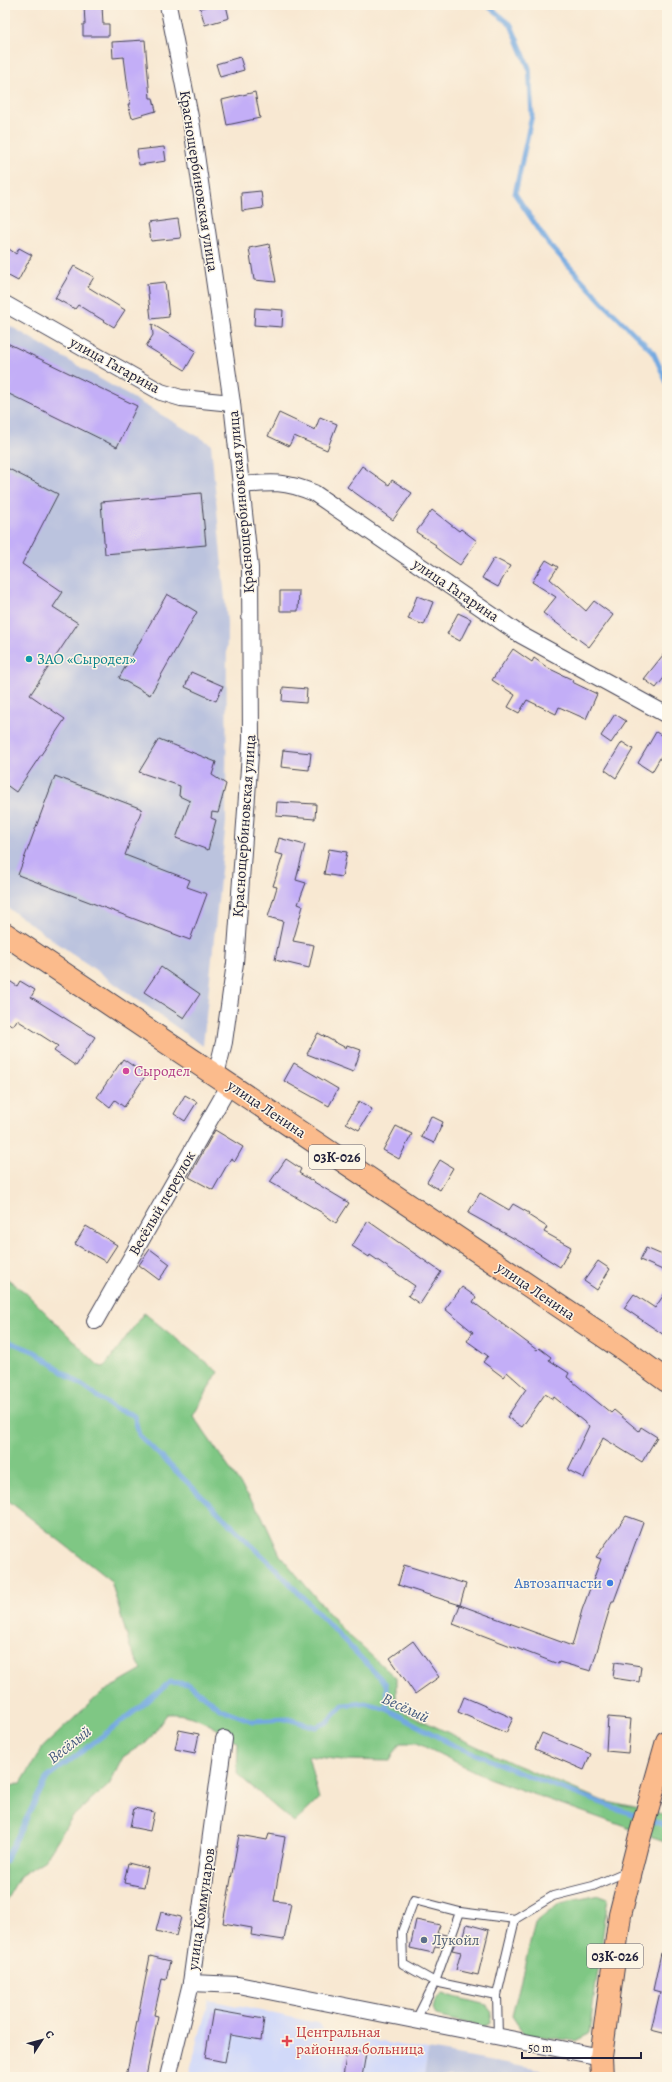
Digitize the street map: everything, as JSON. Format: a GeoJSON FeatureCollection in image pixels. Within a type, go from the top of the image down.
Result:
{"type":"FeatureCollection","features":[{"type":"Feature","properties":{"kind":"main road","name":"улица Ленина"},"geometry":{"type":"LineString","coordinates":[[5,934],[663,1376]]}},
{"type":"Feature","properties":{"kind":"main road","name":"03К-026"},"geometry":{"type":"LineString","coordinates":[[601,2067],[620,1915],[640,1836],[667,1741]]}},
{"type":"Feature","properties":{"kind":"street","name":"Краснощербиновская улица"},"geometry":{"type":"LineString","coordinates":[[168,5],[192,127],[232,403],[250,568],[250,740],[235,963],[223,1050],[223,1079]]}},
{"type":"Feature","properties":{"kind":"street","name":"улица Гагарина"},"geometry":{"type":"LineString","coordinates":[[5,304],[161,392],[181,398],[232,403]]}},
{"type":"Feature","properties":{"kind":"street","name":"улица Гагарина"},"geometry":{"type":"LineString","coordinates":[[242,484],[280,482],[295,485],[314,493],[521,635],[667,715]]}},
{"type":"Feature","properties":{"kind":"street","name":"Весёлый переулок"},"geometry":{"type":"LineString","coordinates":[[95,1321],[223,1079]]}},
{"type":"Feature","properties":{"kind":"street","name":"улица Коммунаров"},"geometry":{"type":"LineString","coordinates":[[168,2077],[191,1983],[224,1739]]}},
{"type":"Feature","properties":{"kind":"street"},"geometry":{"type":"LineString","coordinates":[[191,1983],[238,1985],[416,2020],[498,2037],[601,2067]]}},
{"type":"Feature","properties":{"kind":"lane"},"geometry":{"type":"LineString","coordinates":[[497,1995],[435,1982],[403,1964],[402,1932],[414,1900],[460,1912],[515,1920],[553,1896],[593,1886],[631,1870]]}},
{"type":"Feature","properties":{"kind":"lane"},"geometry":{"type":"LineString","coordinates":[[416,2020],[435,1982],[460,1912]]}},
{"type":"Feature","properties":{"kind":"lane"},"geometry":{"type":"LineString","coordinates":[[498,2037],[497,1995],[515,1920]]}},
{"type":"Feature","properties":{"kind":"shaded area"},"geometry":{"type":"Polygon","coordinates":[[[5,323],[211,444],[227,622],[226,822],[203,1046],[5,906],[5,323]]]}},
{"type":"Feature","properties":{"kind":"shaded area","name":"Центральная районная больница"},"geometry":{"type":"Polygon","coordinates":[[[209,2000],[318,2023],[325,2032],[428,2050],[424,2077],[188,2077],[209,2000]]]}},
{"type":"Feature","properties":{"kind":"shaded area"},"geometry":{"type":"Polygon","coordinates":[[[428,2050],[579,2077],[424,2077],[428,2050]]]}},
{"type":"Feature","properties":{"kind":"green space"},"geometry":{"type":"Polygon","coordinates":[[[5,1277],[26,1293],[99,1366],[104,1367],[144,1313],[218,1372],[193,1416],[261,1514],[280,1555],[342,1629],[396,1678],[396,1708],[514,1764],[603,1801],[667,1815],[667,1842],[488,1778],[417,1743],[400,1743],[390,1761],[343,1760],[308,1756],[319,1799],[294,1823],[237,1774],[238,1742],[213,1726],[195,1718],[177,1714],[167,1714],[149,1740],[123,1757],[109,1785],[72,1817],[45,1860],[20,1876],[5,1902],[5,1788],[21,1783],[43,1747],[100,1694],[142,1670],[130,1647],[111,1581],[5,1498],[5,1277]]]}},
{"type":"Feature","properties":{"kind":"green space"},"geometry":{"type":"Polygon","coordinates":[[[600,1895],[608,1898],[589,2034],[575,2041],[524,2034],[512,2016],[535,1923],[560,1903],[600,1895]]]}},
{"type":"Feature","properties":{"kind":"green space"},"geometry":{"type":"Polygon","coordinates":[[[442,1994],[487,2005],[492,2012],[490,2023],[483,2027],[436,2016],[433,2009],[435,2000],[442,1994]]]}},
{"type":"Feature","properties":{"kind":"building"},"geometry":{"type":"Polygon","coordinates":[[[84,5],[102,5],[103,24],[109,24],[109,36],[83,36],[83,24],[85,24],[84,5]]]}},
{"type":"Feature","properties":{"kind":"building"},"geometry":{"type":"Polygon","coordinates":[[[212,5],[226,5],[229,18],[205,25],[200,8],[212,5]]]}},
{"type":"Feature","properties":{"kind":"building"},"geometry":{"type":"Polygon","coordinates":[[[145,40],[150,98],[153,98],[156,111],[132,118],[128,104],[130,104],[124,57],[113,58],[112,42],[145,40]]]}},
{"type":"Feature","properties":{"kind":"building"},"geometry":{"type":"Polygon","coordinates":[[[240,57],[244,70],[220,77],[216,64],[240,57]]]}},
{"type":"Feature","properties":{"kind":"building"},"geometry":{"type":"Polygon","coordinates":[[[255,92],[260,118],[227,125],[222,100],[255,92]]]}},
{"type":"Feature","properties":{"kind":"building"},"geometry":{"type":"Polygon","coordinates":[[[164,147],[166,161],[139,165],[137,150],[164,147]]]}},
{"type":"Feature","properties":{"kind":"building"},"geometry":{"type":"Polygon","coordinates":[[[261,191],[263,208],[242,211],[241,193],[261,191]]]}},
{"type":"Feature","properties":{"kind":"building"},"geometry":{"type":"Polygon","coordinates":[[[178,219],[181,238],[151,241],[148,223],[178,219]]]}},
{"type":"Feature","properties":{"kind":"building"},"geometry":{"type":"Polygon","coordinates":[[[269,244],[276,282],[254,280],[249,248],[269,244]]]}},
{"type":"Feature","properties":{"kind":"building"},"geometry":{"type":"Polygon","coordinates":[[[5,246],[16,254],[19,248],[32,255],[18,281],[5,274],[5,246]]]}},
{"type":"Feature","properties":{"kind":"building"},"geometry":{"type":"Polygon","coordinates":[[[74,266],[94,277],[88,287],[125,310],[114,327],[78,305],[75,309],[55,298],[74,266]]]}},
{"type":"Feature","properties":{"kind":"building"},"geometry":{"type":"Polygon","coordinates":[[[165,282],[169,317],[151,319],[147,284],[165,282]]]}},
{"type":"Feature","properties":{"kind":"building"},"geometry":{"type":"Polygon","coordinates":[[[255,308],[283,310],[282,327],[254,325],[255,308]]]}},
{"type":"Feature","properties":{"kind":"building"},"geometry":{"type":"Polygon","coordinates":[[[152,324],[196,351],[185,370],[146,346],[153,335],[152,324]]]}},
{"type":"Feature","properties":{"kind":"building"},"geometry":{"type":"Polygon","coordinates":[[[5,342],[137,406],[117,447],[5,392],[5,342]]]}},
{"type":"Feature","properties":{"kind":"building"},"geometry":{"type":"Polygon","coordinates":[[[279,413],[315,430],[320,417],[337,424],[327,450],[294,436],[289,446],[268,436],[279,413]]]}},
{"type":"Feature","properties":{"kind":"building"},"geometry":{"type":"Polygon","coordinates":[[[362,466],[389,485],[392,480],[412,493],[393,520],[347,487],[362,466]]]}},
{"type":"Feature","properties":{"kind":"building","name":"ЗАО «Сыродел»"},"geometry":{"type":"Polygon","coordinates":[[[5,467],[58,494],[22,564],[63,592],[53,607],[78,623],[30,695],[65,719],[16,792],[5,784],[5,467]]]}},
{"type":"Feature","properties":{"kind":"building"},"geometry":{"type":"Polygon","coordinates":[[[201,493],[206,545],[105,554],[101,502],[201,493]]]}},
{"type":"Feature","properties":{"kind":"building"},"geometry":{"type":"Polygon","coordinates":[[[432,510],[459,531],[461,529],[477,541],[460,565],[435,547],[436,545],[416,532],[432,510]]]}},
{"type":"Feature","properties":{"kind":"building"},"geometry":{"type":"Polygon","coordinates":[[[494,558],[510,566],[498,587],[482,578],[494,558]]]}},
{"type":"Feature","properties":{"kind":"building"},"geometry":{"type":"Polygon","coordinates":[[[546,560],[558,567],[550,579],[586,611],[594,601],[613,615],[589,647],[543,613],[556,597],[532,582],[546,560]]]}},
{"type":"Feature","properties":{"kind":"building"},"geometry":{"type":"Polygon","coordinates":[[[280,591],[299,591],[298,611],[280,611],[280,591]]]}},
{"type":"Feature","properties":{"kind":"building"},"geometry":{"type":"Polygon","coordinates":[[[167,594],[197,612],[150,695],[119,678],[167,594]]]}},
{"type":"Feature","properties":{"kind":"building"},"geometry":{"type":"Polygon","coordinates":[[[417,596],[433,602],[424,625],[408,619],[417,596]]]}},
{"type":"Feature","properties":{"kind":"building"},"geometry":{"type":"Polygon","coordinates":[[[458,613],[471,619],[460,641],[447,634],[458,613]]]}},
{"type":"Feature","properties":{"kind":"building"},"geometry":{"type":"Polygon","coordinates":[[[513,649],[532,662],[534,658],[548,668],[573,680],[572,682],[597,694],[586,719],[559,707],[556,714],[527,700],[519,713],[508,707],[515,695],[492,680],[513,649]]]}},
{"type":"Feature","properties":{"kind":"building"},"geometry":{"type":"Polygon","coordinates":[[[667,650],[667,674],[656,688],[644,679],[667,650]]]}},
{"type":"Feature","properties":{"kind":"building"},"geometry":{"type":"Polygon","coordinates":[[[191,672],[223,686],[216,701],[185,687],[191,672]]]}},
{"type":"Feature","properties":{"kind":"building"},"geometry":{"type":"Polygon","coordinates":[[[283,687],[307,689],[306,703],[282,701],[283,687]]]}},
{"type":"Feature","properties":{"kind":"building"},"geometry":{"type":"Polygon","coordinates":[[[615,714],[626,721],[611,743],[601,736],[615,714]]]}},
{"type":"Feature","properties":{"kind":"building"},"geometry":{"type":"Polygon","coordinates":[[[656,732],[667,739],[667,746],[652,772],[638,763],[656,732]]]}},
{"type":"Feature","properties":{"kind":"building"},"geometry":{"type":"Polygon","coordinates":[[[159,739],[216,762],[212,775],[226,784],[218,813],[212,812],[211,818],[216,820],[208,850],[176,838],[190,801],[179,796],[180,786],[139,772],[159,739]]]}},
{"type":"Feature","properties":{"kind":"building"},"geometry":{"type":"Polygon","coordinates":[[[622,742],[633,749],[616,778],[605,770],[622,742]]]}},
{"type":"Feature","properties":{"kind":"building"},"geometry":{"type":"Polygon","coordinates":[[[283,750],[311,753],[309,770],[281,767],[283,750]]]}},
{"type":"Feature","properties":{"kind":"building"},"geometry":{"type":"Polygon","coordinates":[[[55,776],[142,809],[125,855],[190,880],[187,887],[207,894],[190,940],[18,875],[55,776]]]}},
{"type":"Feature","properties":{"kind":"building"},"geometry":{"type":"Polygon","coordinates":[[[277,802],[316,804],[315,819],[276,816],[277,802]]]}},
{"type":"Feature","properties":{"kind":"building"},"geometry":{"type":"Polygon","coordinates":[[[279,838],[305,845],[296,880],[306,883],[298,904],[303,906],[293,941],[314,945],[309,968],[275,960],[283,921],[268,917],[277,887],[273,886],[283,855],[275,853],[279,838]]]}},
{"type":"Feature","properties":{"kind":"building"},"geometry":{"type":"Polygon","coordinates":[[[329,849],[347,852],[342,877],[324,874],[329,849]]]}},
{"type":"Feature","properties":{"kind":"building"},"geometry":{"type":"Polygon","coordinates":[[[161,967],[200,994],[184,1018],[144,992],[161,967]]]}},
{"type":"Feature","properties":{"kind":"building"},"geometry":{"type":"Polygon","coordinates":[[[5,978],[17,986],[20,981],[35,990],[31,997],[95,1037],[76,1066],[54,1051],[58,1046],[17,1020],[13,1026],[5,1021],[5,978]]]}},
{"type":"Feature","properties":{"kind":"building"},"geometry":{"type":"Polygon","coordinates":[[[318,1033],[346,1048],[347,1045],[361,1050],[353,1072],[307,1054],[318,1033]]]}},
{"type":"Feature","properties":{"kind":"building"},"geometry":{"type":"Polygon","coordinates":[[[123,1059],[146,1075],[124,1107],[115,1100],[110,1107],[97,1097],[123,1059]]]}},
{"type":"Feature","properties":{"kind":"building"},"geometry":{"type":"Polygon","coordinates":[[[294,1063],[338,1089],[329,1106],[284,1081],[294,1063]]]}},
{"type":"Feature","properties":{"kind":"building"},"geometry":{"type":"Polygon","coordinates":[[[185,1095],[197,1102],[185,1121],[174,1114],[185,1095]]]}},
{"type":"Feature","properties":{"kind":"building"},"geometry":{"type":"Polygon","coordinates":[[[359,1101],[372,1109],[359,1130],[346,1123],[359,1101]]]}},
{"type":"Feature","properties":{"kind":"building"},"geometry":{"type":"Polygon","coordinates":[[[431,1116],[443,1122],[434,1143],[421,1137],[431,1116]]]}},
{"type":"Feature","properties":{"kind":"building"},"geometry":{"type":"Polygon","coordinates":[[[396,1126],[412,1134],[399,1159],[383,1150],[396,1126]]]}},
{"type":"Feature","properties":{"kind":"building"},"geometry":{"type":"Polygon","coordinates":[[[215,1130],[243,1147],[235,1161],[231,1158],[213,1190],[189,1177],[215,1130]]]}},
{"type":"Feature","properties":{"kind":"building"},"geometry":{"type":"Polygon","coordinates":[[[286,1159],[301,1169],[299,1173],[349,1203],[336,1223],[321,1212],[270,1182],[286,1159]]]}},
{"type":"Feature","properties":{"kind":"building"},"geometry":{"type":"Polygon","coordinates":[[[440,1160],[453,1168],[440,1190],[427,1182],[440,1160]]]}},
{"type":"Feature","properties":{"kind":"building"},"geometry":{"type":"Polygon","coordinates":[[[480,1193],[509,1210],[513,1204],[529,1213],[528,1215],[547,1227],[544,1232],[571,1247],[560,1267],[524,1244],[468,1213],[480,1193]]]}},
{"type":"Feature","properties":{"kind":"building"},"geometry":{"type":"Polygon","coordinates":[[[368,1221],[441,1272],[420,1304],[408,1296],[415,1286],[370,1255],[369,1257],[352,1246],[368,1221]]]}},
{"type":"Feature","properties":{"kind":"building"},"geometry":{"type":"Polygon","coordinates":[[[86,1226],[117,1245],[106,1262],[75,1244],[86,1226]]]}},
{"type":"Feature","properties":{"kind":"building"},"geometry":{"type":"Polygon","coordinates":[[[646,1248],[667,1257],[667,1272],[640,1260],[646,1248]]]}},
{"type":"Feature","properties":{"kind":"building"},"geometry":{"type":"Polygon","coordinates":[[[150,1249],[170,1264],[159,1280],[139,1265],[150,1249]]]}},
{"type":"Feature","properties":{"kind":"building"},"geometry":{"type":"Polygon","coordinates":[[[598,1261],[610,1269],[597,1290],[584,1281],[598,1261]]]}},
{"type":"Feature","properties":{"kind":"building"},"geometry":{"type":"Polygon","coordinates":[[[462,1287],[476,1297],[473,1302],[537,1350],[539,1348],[551,1357],[549,1360],[569,1373],[567,1377],[611,1413],[614,1410],[639,1431],[641,1427],[657,1437],[642,1462],[603,1438],[584,1478],[568,1470],[589,1426],[554,1397],[553,1399],[545,1394],[522,1427],[507,1417],[526,1389],[507,1372],[503,1377],[483,1362],[488,1356],[467,1341],[473,1332],[445,1309],[462,1287]]]}},
{"type":"Feature","properties":{"kind":"building"},"geometry":{"type":"Polygon","coordinates":[[[667,1290],[667,1337],[624,1308],[634,1294],[655,1308],[667,1290]]]}},
{"type":"Feature","properties":{"kind":"building"},"geometry":{"type":"Polygon","coordinates":[[[626,1516],[643,1522],[614,1601],[612,1601],[591,1671],[559,1662],[558,1664],[453,1624],[460,1605],[572,1646],[582,1610],[601,1559],[596,1557],[626,1516]]]}},
{"type":"Feature","properties":{"kind":"building"},"geometry":{"type":"Polygon","coordinates":[[[404,1565],[466,1584],[460,1605],[398,1585],[404,1565]]]}},
{"type":"Feature","properties":{"kind":"building"},"geometry":{"type":"Polygon","coordinates":[[[413,1641],[439,1677],[415,1694],[390,1658],[413,1641]]]}},
{"type":"Feature","properties":{"kind":"building"},"geometry":{"type":"Polygon","coordinates":[[[615,1662],[641,1666],[639,1682],[613,1678],[615,1662]]]}},
{"type":"Feature","properties":{"kind":"building"},"geometry":{"type":"Polygon","coordinates":[[[464,1697],[513,1718],[506,1733],[458,1712],[464,1697]]]}},
{"type":"Feature","properties":{"kind":"building"},"geometry":{"type":"Polygon","coordinates":[[[608,1717],[631,1719],[628,1753],[606,1751],[608,1717]]]}},
{"type":"Feature","properties":{"kind":"building"},"geometry":{"type":"Polygon","coordinates":[[[179,1730],[199,1734],[195,1753],[175,1749],[179,1730]]]}},
{"type":"Feature","properties":{"kind":"building"},"geometry":{"type":"Polygon","coordinates":[[[542,1733],[591,1754],[584,1770],[535,1749],[542,1733]]]}},
{"type":"Feature","properties":{"kind":"building"},"geometry":{"type":"Polygon","coordinates":[[[134,1808],[154,1812],[150,1831],[130,1827],[134,1808]]]}},
{"type":"Feature","properties":{"kind":"building"},"geometry":{"type":"Polygon","coordinates":[[[269,1834],[285,1837],[274,1901],[291,1903],[284,1940],[251,1935],[252,1928],[223,1923],[239,1835],[267,1840],[269,1834]]]}},
{"type":"Feature","properties":{"kind":"building"},"geometry":{"type":"Polygon","coordinates":[[[128,1863],[148,1868],[144,1887],[124,1883],[128,1863]]]}},
{"type":"Feature","properties":{"kind":"building"},"geometry":{"type":"Polygon","coordinates":[[[161,1912],[181,1917],[176,1936],[156,1931],[161,1912]]]}},
{"type":"Feature","properties":{"kind":"building","name":"Лукойл"},"geometry":{"type":"Polygon","coordinates":[[[416,1920],[440,1925],[437,1933],[446,1935],[441,1947],[435,1946],[433,1953],[410,1948],[416,1920]]]}},
{"type":"Feature","properties":{"kind":"building"},"geometry":{"type":"Polygon","coordinates":[[[467,1924],[489,1930],[478,1975],[456,1970],[461,1952],[452,1950],[457,1938],[463,1939],[467,1924]]]}},
{"type":"Feature","properties":{"kind":"building"},"geometry":{"type":"Polygon","coordinates":[[[661,1953],[667,1953],[667,2034],[651,2030],[660,1992],[653,1990],[661,1953]]]}},
{"type":"Feature","properties":{"kind":"building"},"geometry":{"type":"Polygon","coordinates":[[[150,1956],[170,1961],[166,1980],[162,1979],[154,2015],[158,2016],[146,2077],[126,2077],[150,1956]]]}},
{"type":"Feature","properties":{"kind":"building"},"geometry":{"type":"Polygon","coordinates":[[[213,2010],[264,2019],[261,2040],[230,2035],[225,2062],[205,2058],[213,2010]]]}},
{"type":"Feature","properties":{"kind":"building"},"geometry":{"type":"Polygon","coordinates":[[[347,2050],[366,2053],[362,2077],[343,2077],[347,2050]]]}},
{"type":"Feature","properties":{"kind":"waterway"},"geometry":{"type":"LineString","coordinates":[[487,5],[511,25],[529,68],[532,115],[515,194],[548,243],[603,303],[653,352],[667,383]]}},
{"type":"Feature","properties":{"kind":"waterway"},"geometry":{"type":"LineString","coordinates":[[5,1340],[35,1352],[115,1409],[134,1415],[139,1435],[273,1566],[386,1684],[387,1709]]}},
{"type":"Feature","properties":{"kind":"waterway","name":"Весёлый"},"geometry":{"type":"LineString","coordinates":[[5,1861],[47,1778],[143,1705],[170,1682],[188,1684],[221,1709],[252,1721],[288,1719],[316,1727],[326,1723],[343,1705],[365,1703],[387,1709],[453,1745],[541,1781],[640,1817]]}},
{"type":"Feature","properties":{"kind":"waterway","name":"Весёлый"},"geometry":{"type":"LineString","coordinates":[[649,1820],[667,1826]]}},
{"type":"Feature","properties":{"kind":"place","name":"ЗАО «Сыродел»"},"geometry":{"type":"Point","coordinates":[29,659]}},
{"type":"Feature","properties":{"kind":"place","name":"Сыродел"},"geometry":{"type":"Point","coordinates":[126,1071]}},
{"type":"Feature","properties":{"kind":"place","name":"Автозапчасти"},"geometry":{"type":"Point","coordinates":[610,1583]}},
{"type":"Feature","properties":{"kind":"place","name":"Лукойл"},"geometry":{"type":"Point","coordinates":[424,1940]}},
{"type":"Feature","properties":{"kind":"place","name":"Центральная районная больница"},"geometry":{"type":"Point","coordinates":[287,2041]}}]}
